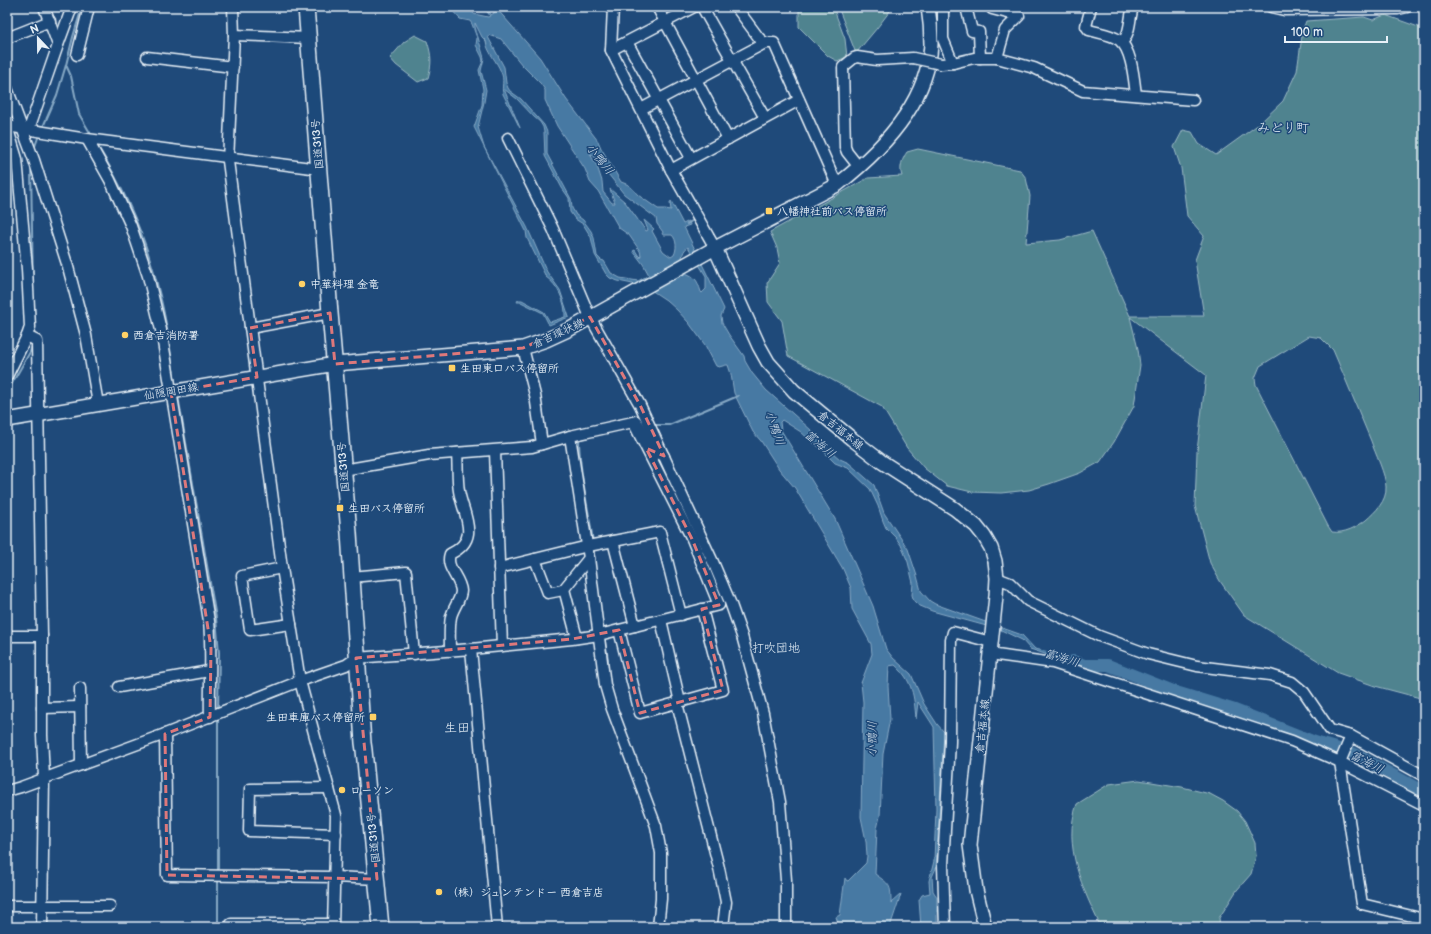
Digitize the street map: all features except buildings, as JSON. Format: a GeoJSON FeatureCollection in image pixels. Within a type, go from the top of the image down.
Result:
{"type":"FeatureCollection","features":[{"type":"Feature","properties":{"kind":"highway","name":"国道313号"},"geometry":{"type":"LineString","coordinates":[[306,7],[349,533],[356,658],[381,927]]}},
{"type":"Feature","properties":{"kind":"main road"},"geometry":{"type":"LineString","coordinates":[[715,248],[837,185],[877,150],[891,135],[901,123],[914,101],[928,66],[931,45],[928,7]]}},
{"type":"Feature","properties":{"kind":"main road","name":"倉吉環状線"},"geometry":{"type":"LineString","coordinates":[[335,364],[523,348],[546,340],[570,329],[715,248]]}},
{"type":"Feature","properties":{"kind":"main road","name":"倉吉福本線"},"geometry":{"type":"LineString","coordinates":[[715,248],[759,346],[768,362],[781,378],[794,391],[882,462],[955,509],[976,526],[984,536],[990,548],[995,561],[997,578],[970,845],[971,862],[976,890],[985,927]]}},
{"type":"Feature","properties":{"kind":"main road","name":"仙隠岡田線"},"geometry":{"type":"LineString","coordinates":[[7,420],[335,364]]}},
{"type":"Feature","properties":{"kind":"street"},"geometry":{"type":"LineString","coordinates":[[44,7],[58,45]]}},
{"type":"Feature","properties":{"kind":"street"},"geometry":{"type":"LineString","coordinates":[[72,7],[58,45],[29,147],[68,267],[86,335],[98,404]]}},
{"type":"Feature","properties":{"kind":"street"},"geometry":{"type":"LineString","coordinates":[[77,55],[89,7]]}},
{"type":"Feature","properties":{"kind":"street"},"geometry":{"type":"LineString","coordinates":[[231,924],[333,926],[336,834],[336,815],[300,681],[282,568],[228,161],[233,67],[233,7]]}},
{"type":"Feature","properties":{"kind":"street"},"geometry":{"type":"LineString","coordinates":[[613,7],[611,50],[671,170],[715,248]]}},
{"type":"Feature","properties":{"kind":"street"},"geometry":{"type":"LineString","coordinates":[[657,7],[728,138]]}},
{"type":"Feature","properties":{"kind":"street"},"geometry":{"type":"LineString","coordinates":[[611,50],[694,7]]}},
{"type":"Feature","properties":{"kind":"street"},"geometry":{"type":"LineString","coordinates":[[702,7],[764,118]]}},
{"type":"Feature","properties":{"kind":"street"},"geometry":{"type":"LineString","coordinates":[[736,7],[759,38],[765,42],[774,43],[837,185]]}},
{"type":"Feature","properties":{"kind":"street"},"geometry":{"type":"LineString","coordinates":[[943,7],[943,39],[953,63]]}},
{"type":"Feature","properties":{"kind":"street"},"geometry":{"type":"LineString","coordinates":[[967,7],[972,31],[979,32],[980,58]]}},
{"type":"Feature","properties":{"kind":"street"},"geometry":{"type":"LineString","coordinates":[[1091,7],[1086,26],[1089,30],[1109,35],[1120,40],[1130,60],[1136,95]]}},
{"type":"Feature","properties":{"kind":"street"},"geometry":{"type":"LineString","coordinates":[[1122,43],[1127,37],[1133,7]]}},
{"type":"Feature","properties":{"kind":"street"},"geometry":{"type":"LineString","coordinates":[[1271,7],[1398,9],[1407,7]]}},
{"type":"Feature","properties":{"kind":"street"},"geometry":{"type":"LineString","coordinates":[[992,9],[1020,16],[1005,30],[997,58]]}},
{"type":"Feature","properties":{"kind":"street"},"geometry":{"type":"LineString","coordinates":[[7,38],[50,21]]}},
{"type":"Feature","properties":{"kind":"street"},"geometry":{"type":"LineString","coordinates":[[234,35],[309,38]]}},
{"type":"Feature","properties":{"kind":"street"},"geometry":{"type":"LineString","coordinates":[[627,42],[690,158]]}},
{"type":"Feature","properties":{"kind":"street"},"geometry":{"type":"LineString","coordinates":[[641,109],[765,42]]}},
{"type":"Feature","properties":{"kind":"street"},"geometry":{"type":"LineString","coordinates":[[147,57],[233,67]]}},
{"type":"Feature","properties":{"kind":"street"},"geometry":{"type":"LineString","coordinates":[[858,166],[845,148],[843,67],[857,57],[877,60],[913,58],[941,64],[974,58],[997,58],[1034,68],[1083,91],[1193,100]]}},
{"type":"Feature","properties":{"kind":"street"},"geometry":{"type":"LineString","coordinates":[[7,88],[34,130]]}},
{"type":"Feature","properties":{"kind":"street"},"geometry":{"type":"LineString","coordinates":[[671,170],[690,158],[800,100]]}},
{"type":"Feature","properties":{"kind":"street"},"geometry":{"type":"LineString","coordinates":[[7,376],[11,360],[27,336],[30,327],[17,159],[7,126],[89,140],[319,169]]}},
{"type":"Feature","properties":{"kind":"street"},"geometry":{"type":"LineString","coordinates":[[508,138],[554,229],[594,315],[664,456],[713,562],[730,602],[742,636],[763,713],[780,802],[786,880],[786,927]]}},
{"type":"Feature","properties":{"kind":"street"},"geometry":{"type":"LineString","coordinates":[[89,140],[110,180],[131,226],[148,276],[175,391],[209,621],[211,648],[209,671],[210,717]]}},
{"type":"Feature","properties":{"kind":"street"},"geometry":{"type":"LineString","coordinates":[[250,328],[330,313]]}},
{"type":"Feature","properties":{"kind":"street"},"geometry":{"type":"LineString","coordinates":[[27,336],[37,341],[44,778],[42,927]]}},
{"type":"Feature","properties":{"kind":"street"},"geometry":{"type":"LineString","coordinates":[[523,348],[534,395],[542,444]]}},
{"type":"Feature","properties":{"kind":"street"},"geometry":{"type":"LineString","coordinates":[[343,470],[429,455],[532,447],[570,436],[636,421],[656,452],[664,456]]}},
{"type":"Feature","properties":{"kind":"street"},"geometry":{"type":"LineString","coordinates":[[7,790],[21,787],[210,717],[300,681],[346,665],[356,658],[450,651],[599,635],[719,605],[692,539],[633,422]]}},
{"type":"Feature","properties":{"kind":"street"},"geometry":{"type":"LineString","coordinates":[[570,436],[588,546],[605,685],[612,709],[656,826],[661,853],[662,875],[658,927]]}},
{"type":"Feature","properties":{"kind":"street"},"geometry":{"type":"LineString","coordinates":[[495,451],[502,646]]}},
{"type":"Feature","properties":{"kind":"street"},"geometry":{"type":"LineString","coordinates":[[450,651],[450,619],[461,593],[460,586],[448,559],[450,554],[458,550],[466,540],[469,528],[459,490],[457,453]]}},
{"type":"Feature","properties":{"kind":"street"},"geometry":{"type":"LineString","coordinates":[[499,568],[588,546],[660,532],[681,614]]}},
{"type":"Feature","properties":{"kind":"street"},"geometry":{"type":"LineString","coordinates":[[613,541],[635,626]]}},
{"type":"Feature","properties":{"kind":"street"},"geometry":{"type":"LineString","coordinates":[[535,559],[548,593],[564,589],[589,558]]}},
{"type":"Feature","properties":{"kind":"street"},"geometry":{"type":"LineString","coordinates":[[282,568],[242,576],[250,630],[291,624]]}},
{"type":"Feature","properties":{"kind":"street"},"geometry":{"type":"LineString","coordinates":[[351,577],[406,572],[414,654]]}},
{"type":"Feature","properties":{"kind":"street"},"geometry":{"type":"LineString","coordinates":[[997,578],[1010,583],[1028,601],[1098,636],[1148,654],[1197,666],[1270,675],[1292,682],[1304,692],[1330,730],[1350,738],[1424,776]]}},
{"type":"Feature","properties":{"kind":"street"},"geometry":{"type":"LineString","coordinates":[[564,589],[576,638]]}},
{"type":"Feature","properties":{"kind":"street"},"geometry":{"type":"LineString","coordinates":[[619,630],[640,713],[722,690],[702,609]]}},
{"type":"Feature","properties":{"kind":"street"},"geometry":{"type":"LineString","coordinates":[[661,620],[678,703],[726,902],[723,927]]}},
{"type":"Feature","properties":{"kind":"street"},"geometry":{"type":"LineString","coordinates":[[945,927],[943,865],[950,742],[950,640],[953,632],[1292,741],[1341,761],[1424,805]]}},
{"type":"Feature","properties":{"kind":"street"},"geometry":{"type":"LineString","coordinates":[[7,636],[42,636]]}},
{"type":"Feature","properties":{"kind":"street"},"geometry":{"type":"LineString","coordinates":[[471,649],[497,927]]}},
{"type":"Feature","properties":{"kind":"street"},"geometry":{"type":"LineString","coordinates":[[119,687],[209,671]]}},
{"type":"Feature","properties":{"kind":"street"},"geometry":{"type":"LineString","coordinates":[[80,688],[81,765]]}},
{"type":"Feature","properties":{"kind":"street"},"geometry":{"type":"LineString","coordinates":[[42,708],[80,707]]}},
{"type":"Feature","properties":{"kind":"street"},"geometry":{"type":"LineString","coordinates":[[165,734],[167,875],[377,879]]}},
{"type":"Feature","properties":{"kind":"street"},"geometry":{"type":"LineString","coordinates":[[1350,738],[1341,761],[1362,904],[1424,919]]}},
{"type":"Feature","properties":{"kind":"street"},"geometry":{"type":"LineString","coordinates":[[329,788],[250,789],[249,831],[336,834]]}},
{"type":"Feature","properties":{"kind":"street"},"geometry":{"type":"LineString","coordinates":[[7,906],[110,906]]}},
{"type":"Feature","properties":{"kind":"highlighted area"},"geometry":{"type":"Polygon","coordinates":[[[330,313],[335,364],[523,348],[590,317],[640,405],[664,456],[646,448],[692,539],[719,605],[702,609],[723,690],[640,713],[619,630],[572,639],[356,658],[377,879],[167,875],[165,734],[210,717],[211,648],[171,392],[257,377],[250,328],[330,313]]]}},
{"type":"Feature","properties":{"kind":"green space"},"geometry":{"type":"Polygon","coordinates":[[[799,7],[833,7],[845,39],[847,57],[837,61],[828,56],[799,27],[799,7]]]}},
{"type":"Feature","properties":{"kind":"green space"},"geometry":{"type":"Polygon","coordinates":[[[838,7],[893,7],[857,52],[855,51],[838,7]]]}},
{"type":"Feature","properties":{"kind":"green space"},"geometry":{"type":"Polygon","coordinates":[[[1385,15],[1424,29],[1424,699],[1375,686],[1338,673],[1244,615],[1220,581],[1210,563],[1195,506],[1197,451],[1206,375],[1130,317],[1138,349],[1140,365],[1134,406],[1114,442],[1100,462],[1080,473],[1029,490],[1001,493],[972,492],[947,486],[924,468],[907,448],[882,407],[788,356],[782,321],[768,302],[767,283],[780,263],[777,248],[770,232],[868,178],[902,176],[901,167],[905,155],[907,152],[918,149],[1020,170],[1026,178],[1030,196],[1026,243],[1060,240],[1092,231],[1130,316],[1204,316],[1195,260],[1204,236],[1187,216],[1181,168],[1174,147],[1183,130],[1192,132],[1199,144],[1216,155],[1259,124],[1283,101],[1297,71],[1303,29],[1306,21],[1364,17],[1373,20],[1385,15]],[[1309,336],[1260,366],[1255,378],[1256,385],[1328,526],[1332,532],[1341,532],[1359,525],[1377,510],[1385,497],[1386,482],[1371,441],[1333,350],[1321,338],[1309,336]]]}},
{"type":"Feature","properties":{"kind":"green space"},"geometry":{"type":"Polygon","coordinates":[[[415,35],[427,41],[431,60],[428,78],[418,82],[396,65],[390,58],[404,42],[415,35]]]}},
{"type":"Feature","properties":{"kind":"green space"},"geometry":{"type":"Polygon","coordinates":[[[1139,780],[1182,787],[1210,794],[1237,811],[1245,821],[1255,843],[1256,856],[1251,874],[1237,890],[1219,918],[1220,927],[1101,927],[1082,883],[1073,851],[1073,820],[1077,804],[1109,784],[1139,780]]]}},
{"type":"Feature","properties":{"kind":"water","name":"小鴨川"},"geometry":{"type":"Polygon","coordinates":[[[449,7],[467,7],[474,14],[488,17],[490,16],[484,7],[487,7],[491,15],[494,13],[495,7],[540,58],[566,99],[598,141],[621,182],[629,185],[638,195],[658,209],[671,210],[671,201],[683,224],[689,221],[690,225],[684,227],[724,309],[721,316],[722,323],[744,356],[745,361],[752,373],[766,390],[811,430],[827,448],[840,459],[849,463],[874,485],[884,513],[908,549],[921,591],[930,601],[1022,635],[1035,649],[1063,655],[1090,665],[1090,669],[1030,649],[1022,640],[1001,630],[932,611],[918,605],[914,601],[912,595],[913,583],[908,562],[901,545],[886,528],[870,489],[848,468],[835,463],[801,432],[782,420],[780,422],[781,430],[835,519],[873,606],[886,649],[893,658],[911,674],[924,704],[944,732],[936,868],[932,877],[933,891],[937,897],[937,927],[921,927],[919,900],[922,895],[930,893],[929,881],[934,861],[936,809],[934,727],[918,702],[916,719],[912,689],[906,677],[895,665],[889,666],[888,686],[890,719],[883,754],[875,874],[884,880],[889,886],[891,892],[891,903],[901,894],[890,927],[837,927],[838,923],[836,917],[840,915],[845,878],[848,881],[866,863],[867,856],[866,841],[861,817],[863,702],[861,683],[872,654],[871,644],[852,609],[851,588],[843,569],[795,488],[779,469],[761,441],[753,432],[734,393],[728,365],[719,367],[716,366],[705,345],[689,323],[666,300],[651,290],[618,281],[610,278],[606,274],[595,255],[591,237],[583,224],[575,219],[570,212],[569,198],[545,156],[543,127],[540,122],[517,99],[504,89],[520,128],[503,94],[503,78],[501,72],[488,49],[486,41],[482,37],[475,23],[484,58],[481,71],[486,90],[478,127],[484,147],[474,127],[482,105],[483,89],[479,70],[483,61],[476,45],[477,38],[472,24],[470,21],[460,19],[449,7]],[[489,35],[488,37],[504,67],[508,88],[521,99],[544,125],[547,132],[547,154],[571,199],[572,208],[576,215],[583,220],[591,231],[594,238],[597,256],[604,261],[611,273],[620,278],[638,281],[649,275],[633,251],[635,250],[640,258],[640,251],[629,235],[619,228],[598,191],[590,182],[585,169],[557,126],[545,100],[545,90],[541,84],[522,65],[501,39],[489,35]],[[590,154],[597,166],[602,181],[603,192],[612,203],[615,203],[610,189],[625,202],[646,231],[648,230],[644,220],[654,229],[652,231],[663,251],[671,257],[674,255],[676,245],[675,239],[672,235],[662,234],[663,232],[657,224],[656,218],[624,194],[593,155],[590,154]],[[688,247],[685,249],[682,258],[682,272],[695,279],[702,293],[706,289],[706,276],[688,247]]]}},
{"type":"Feature","properties":{"kind":"water"},"geometry":{"type":"Polygon","coordinates":[[[484,147],[527,227],[547,272],[560,290],[569,317],[549,325],[543,313],[521,302],[517,302],[518,300],[522,300],[544,312],[550,322],[565,317],[563,300],[558,289],[546,277],[527,238],[526,231],[484,147]]]}},
{"type":"Feature","properties":{"kind":"waterway"},"geometry":{"type":"LineString","coordinates":[[42,129],[57,95],[82,7]]}},
{"type":"Feature","properties":{"kind":"waterway"},"geometry":{"type":"LineString","coordinates":[[66,65],[71,76],[79,114],[92,136]]}},
{"type":"Feature","properties":{"kind":"waterway"},"geometry":{"type":"LineString","coordinates":[[34,149],[39,135]]}},
{"type":"Feature","properties":{"kind":"waterway"},"geometry":{"type":"LineString","coordinates":[[97,145],[127,200],[150,259],[168,332],[176,387]]}},
{"type":"Feature","properties":{"kind":"waterway"},"geometry":{"type":"LineString","coordinates":[[31,165],[33,291]]}},
{"type":"Feature","properties":{"kind":"waterway"},"geometry":{"type":"LineString","coordinates":[[687,224],[695,219]]}},
{"type":"Feature","properties":{"kind":"waterway"},"geometry":{"type":"LineString","coordinates":[[7,392],[30,352],[32,345]]}},
{"type":"Feature","properties":{"kind":"waterway"},"geometry":{"type":"LineString","coordinates":[[178,396],[216,618],[219,653],[218,710]]}},
{"type":"Feature","properties":{"kind":"waterway"},"geometry":{"type":"LineString","coordinates":[[653,425],[669,425],[738,396]]}},
{"type":"Feature","properties":{"kind":"waterway"},"geometry":{"type":"LineString","coordinates":[[588,437],[579,439],[579,452],[593,543]]}},
{"type":"Feature","properties":{"kind":"waterway"},"geometry":{"type":"LineString","coordinates":[[593,549],[595,564]]}},
{"type":"Feature","properties":{"kind":"waterway"},"geometry":{"type":"LineString","coordinates":[[604,636],[608,659],[608,670]]}},
{"type":"Feature","properties":{"kind":"waterway","name":"富海川"},"geometry":{"type":"LineString","coordinates":[[1073,661],[1084,665],[1108,665],[1176,692],[1235,710],[1315,742],[1353,753],[1424,792]]}},
{"type":"Feature","properties":{"kind":"waterway"},"geometry":{"type":"LineString","coordinates":[[218,716],[218,872]]}},
{"type":"Feature","properties":{"kind":"waterway"},"geometry":{"type":"LineString","coordinates":[[218,878],[218,927]]}},
{"type":"Feature","properties":{"kind":"place","name":"八幡神社前バス停留所"},"geometry":{"type":"Point","coordinates":[769,211]}},
{"type":"Feature","properties":{"kind":"place","name":"中華料理 金竜"},"geometry":{"type":"Point","coordinates":[302,284]}},
{"type":"Feature","properties":{"kind":"place","name":"西倉吉消防署"},"geometry":{"type":"Point","coordinates":[125,335]}},
{"type":"Feature","properties":{"kind":"place","name":"生田東口バス停留所"},"geometry":{"type":"Point","coordinates":[452,368]}},
{"type":"Feature","properties":{"kind":"place","name":"生田バス停留所"},"geometry":{"type":"Point","coordinates":[340,508]}},
{"type":"Feature","properties":{"kind":"place","name":"生田車庫バス停留所"},"geometry":{"type":"Point","coordinates":[373,717]}},
{"type":"Feature","properties":{"kind":"place","name":"ローソン"},"geometry":{"type":"Point","coordinates":[342,790]}},
{"type":"Feature","properties":{"kind":"place","name":"（株）ジュンテンドー 西倉吉店"},"geometry":{"type":"Point","coordinates":[439,892]}},
{"type":"Feature","properties":{"kind":"district","name":"みどり町"},"geometry":{"type":"Point","coordinates":[1283,127]}},
{"type":"Feature","properties":{"kind":"district","name":"打吹団地"},"geometry":{"type":"Point","coordinates":[776,648]}},
{"type":"Feature","properties":{"kind":"district","name":"生田"},"geometry":{"type":"Point","coordinates":[457,727]}}]}
